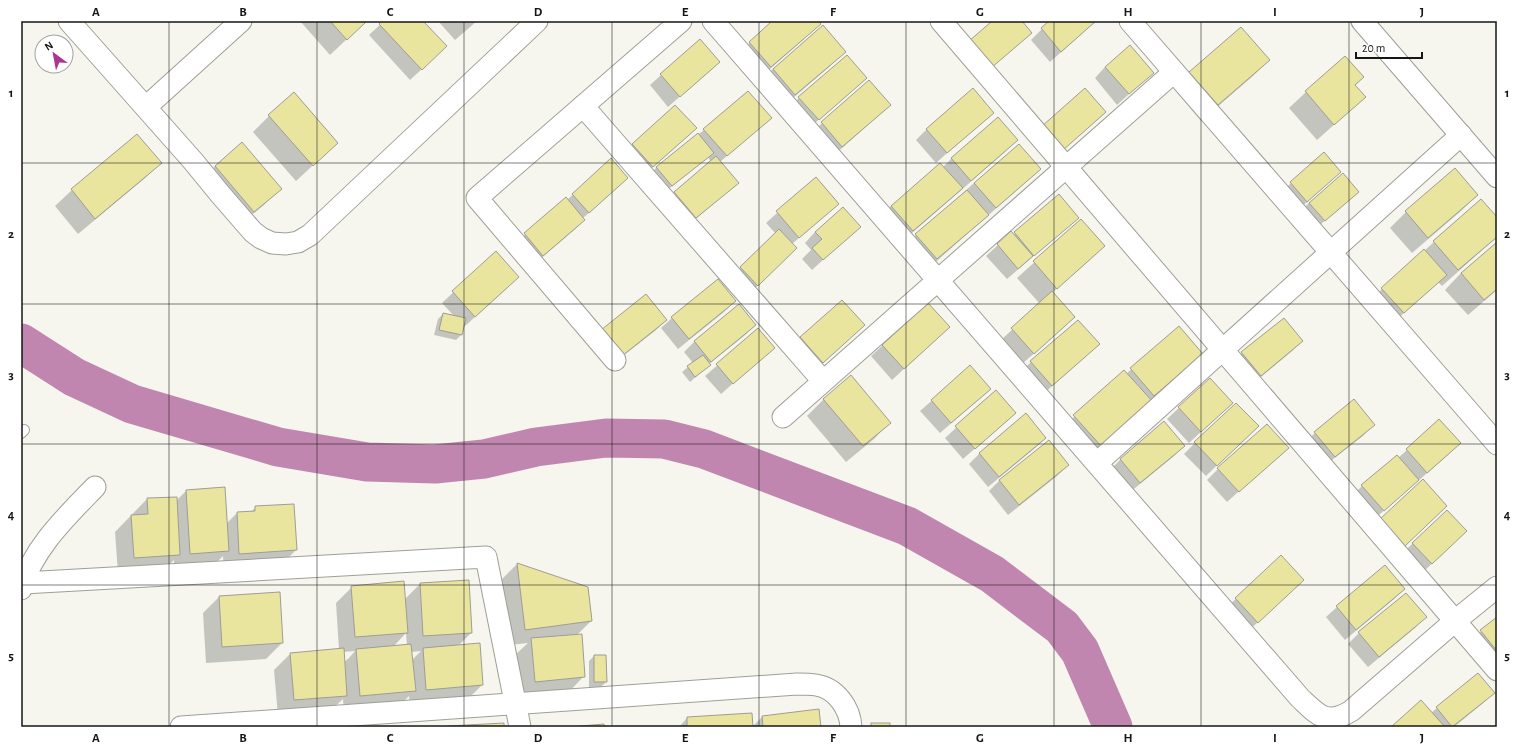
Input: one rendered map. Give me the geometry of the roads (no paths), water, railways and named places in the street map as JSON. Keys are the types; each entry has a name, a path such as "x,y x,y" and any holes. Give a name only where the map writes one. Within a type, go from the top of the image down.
{"street":[{"path":"69,21 146,107 253,232 272,243 286,244 298,242 310,235 537,21"},
{"path":"146,107 241,21"},
{"path":"615,360 477,198 681,21"},
{"path":"713,21 1300,698 1317,715 1334,718 1351,711 1455,621 1497,587"},
{"path":"941,21 1497,670"},
{"path":"1130,21 1497,444"},
{"path":"1362,21 1497,177"},
{"path":"783,417 1174,72"},
{"path":"584,106 823,381"},
{"path":"1096,463 1461,135"},
{"path":"23,577 41,548 95,487"},
{"path":"23,577 486,557 520,727"},
{"path":"181,727 797,684 817,685 830,691 841,699 848,710 851,727"}],"waterway":[{"path":"21,343 74,377 132,404 278,447 367,462 435,464 484,459 536,447 606,438 664,439 704,449 907,526 992,574 1062,627 1080,651 1113,727"}]}
